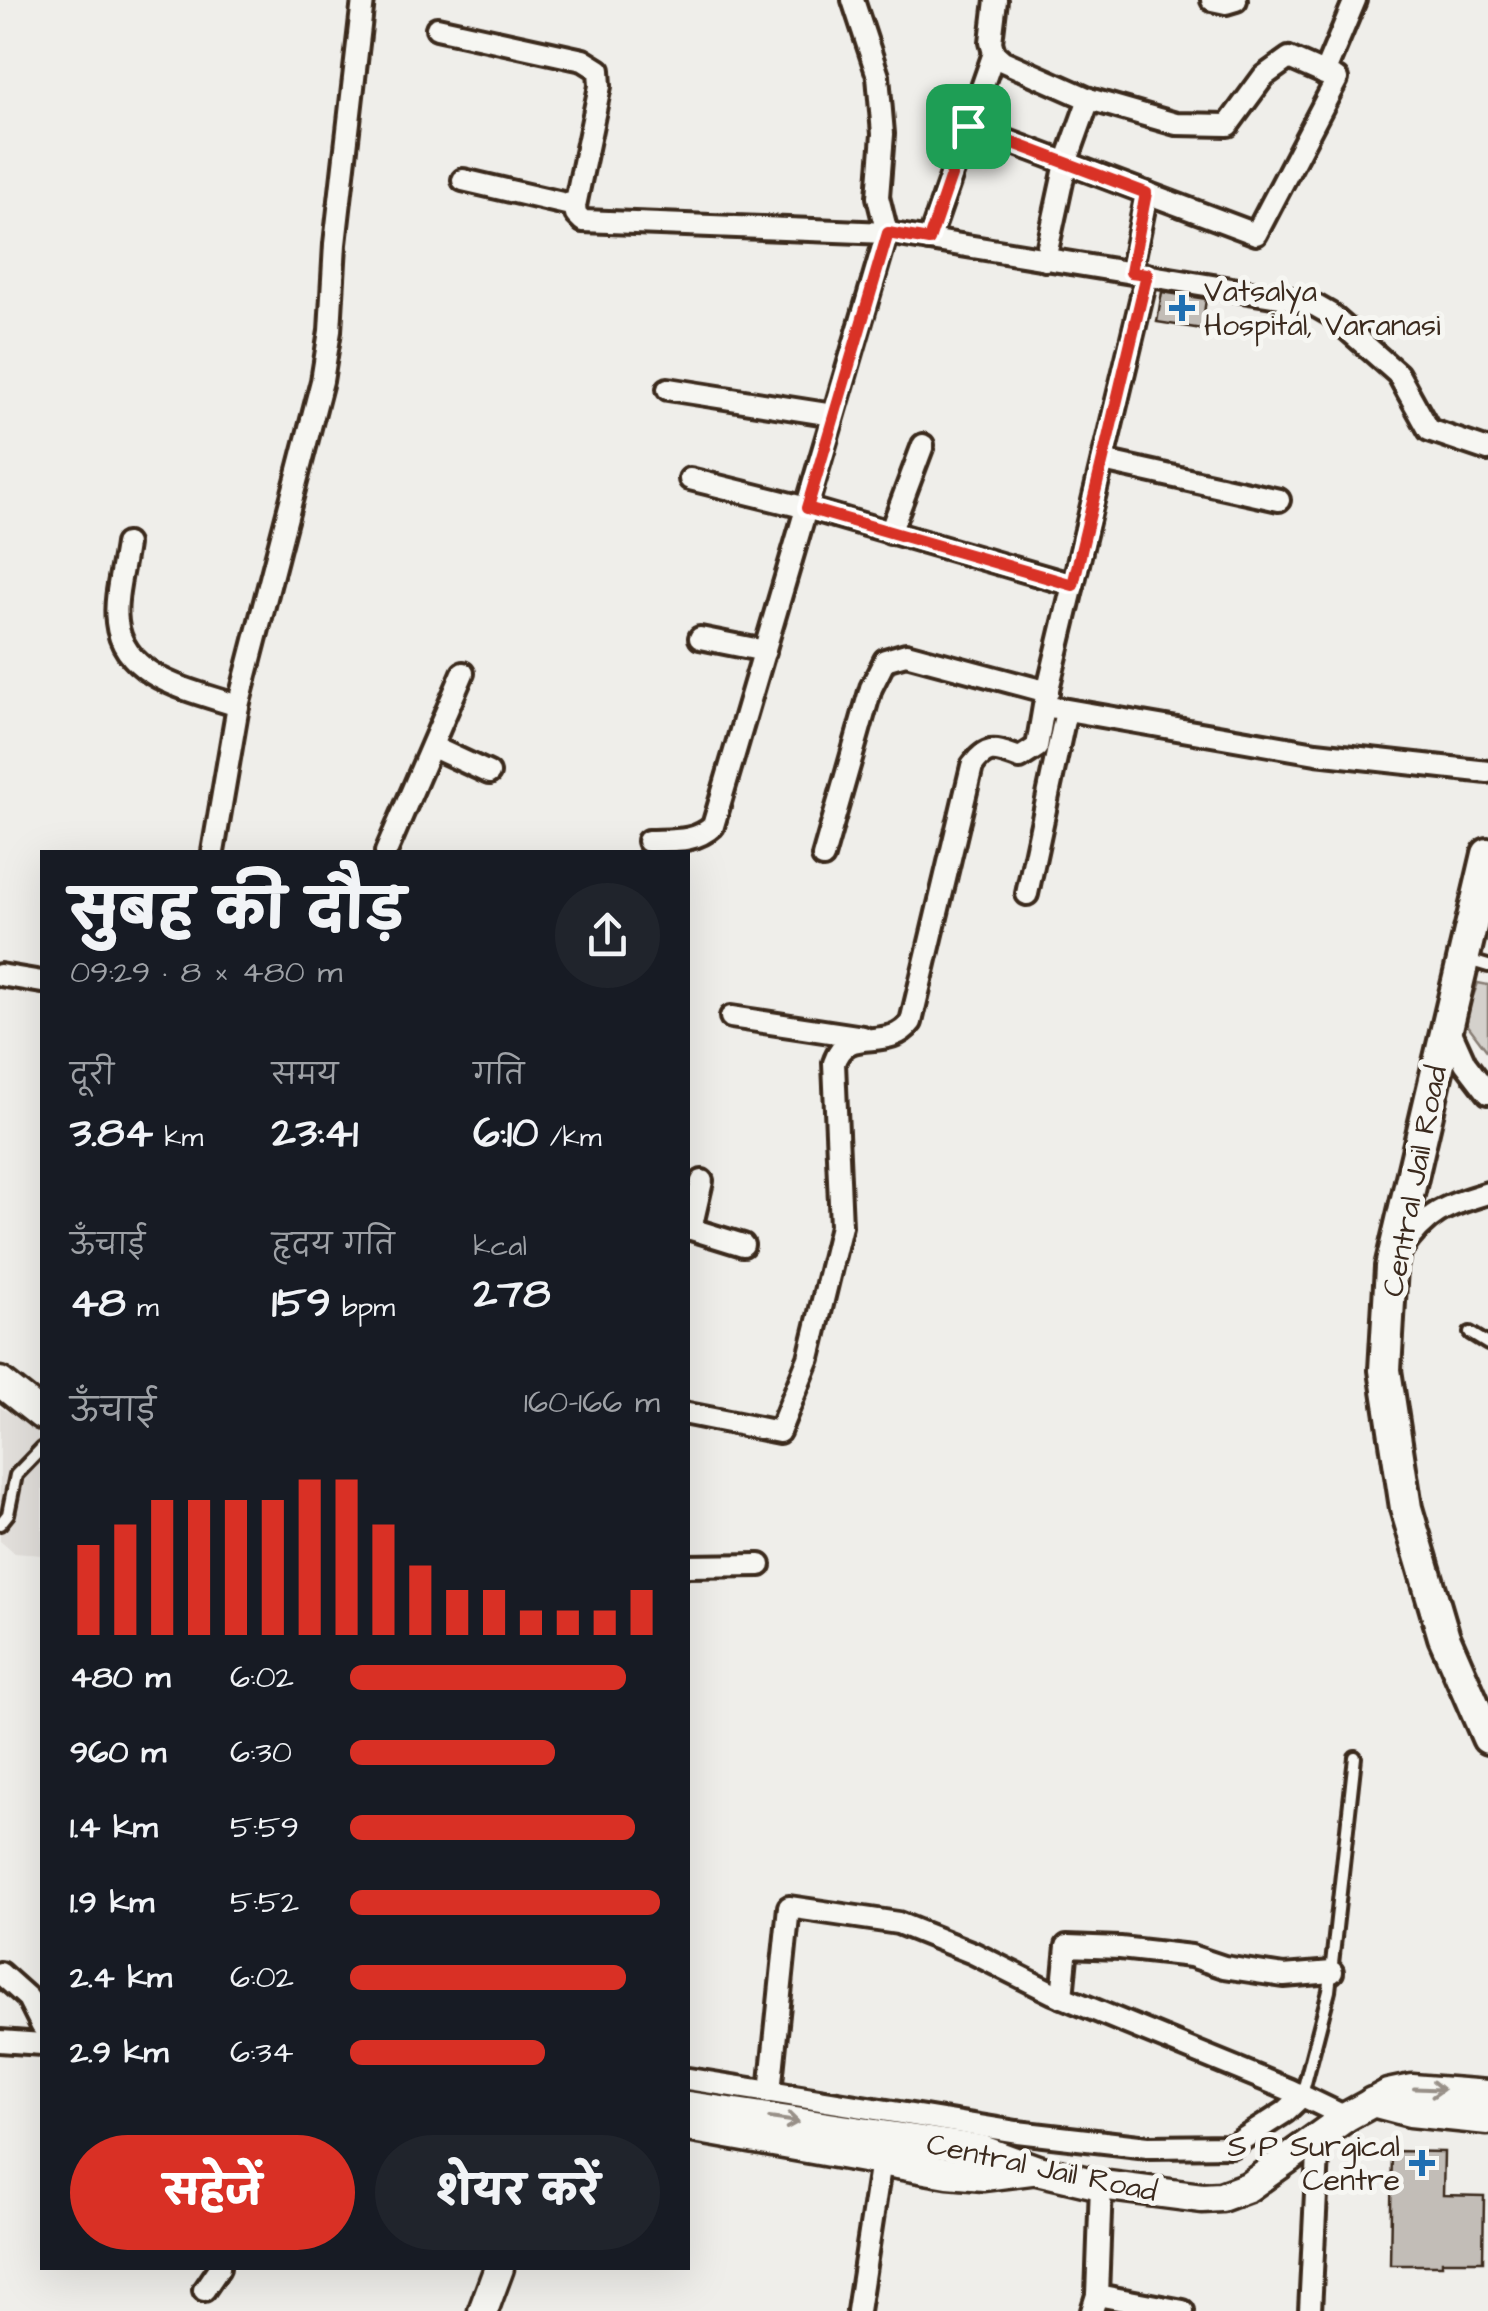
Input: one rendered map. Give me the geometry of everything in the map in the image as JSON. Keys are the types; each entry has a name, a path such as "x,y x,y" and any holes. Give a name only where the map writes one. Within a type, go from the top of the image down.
{"main road":[{"name":"Central Jail Road","path":"1488,854 1475,962 1446,1022 1390,1267 1386,1370 1406,1508 1444,1637 1488,1738"}],"street":[{"path":"213,850 238,706 322,382 363,0"},
{"path":"648,841 691,840 713,826 888,233 878,196 883,134 878,76 853,0"},
{"path":"929,240 994,54 991,42 996,0"},
{"path":"1212,0 1236,0"},
{"path":"1324,74 1355,0"},
{"path":"438,28 583,60 600,70 575,206 582,220 888,233 1292,298 1330,314 1398,374 1429,430 1488,450"},
{"path":"968,126 1256,234 1337,79 1289,58 1264,76 1228,125 1176,124 1089,99 994,54"},
{"path":"1045,260 1066,163 1089,99"},
{"path":"463,180 575,206"},
{"path":"731,1018 887,1039 902,1034 911,1022 972,766 982,753 994,750 1020,758 1037,747 1102,461 1139,274 1146,193"},
{"path":"668,389 833,415"},
{"path":"890,533 923,444"},
{"path":"1102,461 1279,500"},
{"path":"690,479 807,508 1073,585"},
{"path":"126,544 116,620 121,639 135,660 159,679 238,706"},
{"path":"700,638 766,652"},
{"path":"823,857 871,688 885,660 906,654 1046,699 1066,710 1316,754 1488,772"},
{"path":"387,850 462,672"},
{"path":"1028,894 1066,710"},
{"path":"432,748 489,773"},
{"path":"0,975 40,982"},
{"path":"1446,1022 1464,1062 1488,1093"},
{"path":"690,1414 779,1432 809,1358 841,1226 834,1063 844,1047 865,1038"},
{"path":"690,1224 702,1181"},
{"path":"1390,1267 1418,1227 1433,1214 1488,1193"},
{"path":"690,1228 743,1245"},
{"path":"0,1382 40,1414"},
{"path":"690,1566 760,1565"},
{"path":"770,2092 789,1907 898,1922 1062,1997 1346,2117"},
{"path":"1062,1997 1067,1946 1191,1956 1224,1967 1284,1976 1332,1972"},
{"path":"0,1974 28,1998 40,2022"},
{"path":"0,2041 40,2044"},
{"path":"690,2079 1017,2132 1148,2147 1232,2146 1285,2112 1302,2096"},
{"name":"Central Jail Road","path":"690,2106 982,2150 1037,2170 1101,2185 1182,2196 1220,2196 1248,2187 1372,2102 1412,2089 1488,2095"},
{"path":"1372,2102 1410,2112 1488,2120"},
{"path":"690,2127 984,2176 1037,2170"},
{"path":"1310,2311 1319,2136"},
{"path":"858,2311 881,2161"},
{"path":"1101,2185 1095,2303 1183,2311"},
{"path":"204,2290 218,2270"},
{"path":"483,2311 498,2270"}],"lane":[{"path":"1470,1332 1488,1344"},
{"path":"0,1524 8,1514 16,1475 40,1450"},
{"path":"1302,2096 1324,2018 1332,1972 1355,1757"}],"shaded area":[{"path":"1478,983 1488,985 1488,1052 1464,1020"},
{"path":"0,1407 40,1430 40,1555 14,1553 0,1541"}],"building":[{"path":"1162,292 1206,299 1202,329 1157,322"},
{"path":"1392,2151 1444,2152 1443,2195 1484,2196 1483,2261 1390,2265"}],"place":[{"name":"Vatsalya Hospital, Varanasi","path":"1182,308"},
{"name":"S P Surgical Centre","path":"1422,2163"}],"route":[{"path":"968,126 1146,193 1131,272 1147,274 1073,585 807,508 888,233 929,240 968,126"}]}
